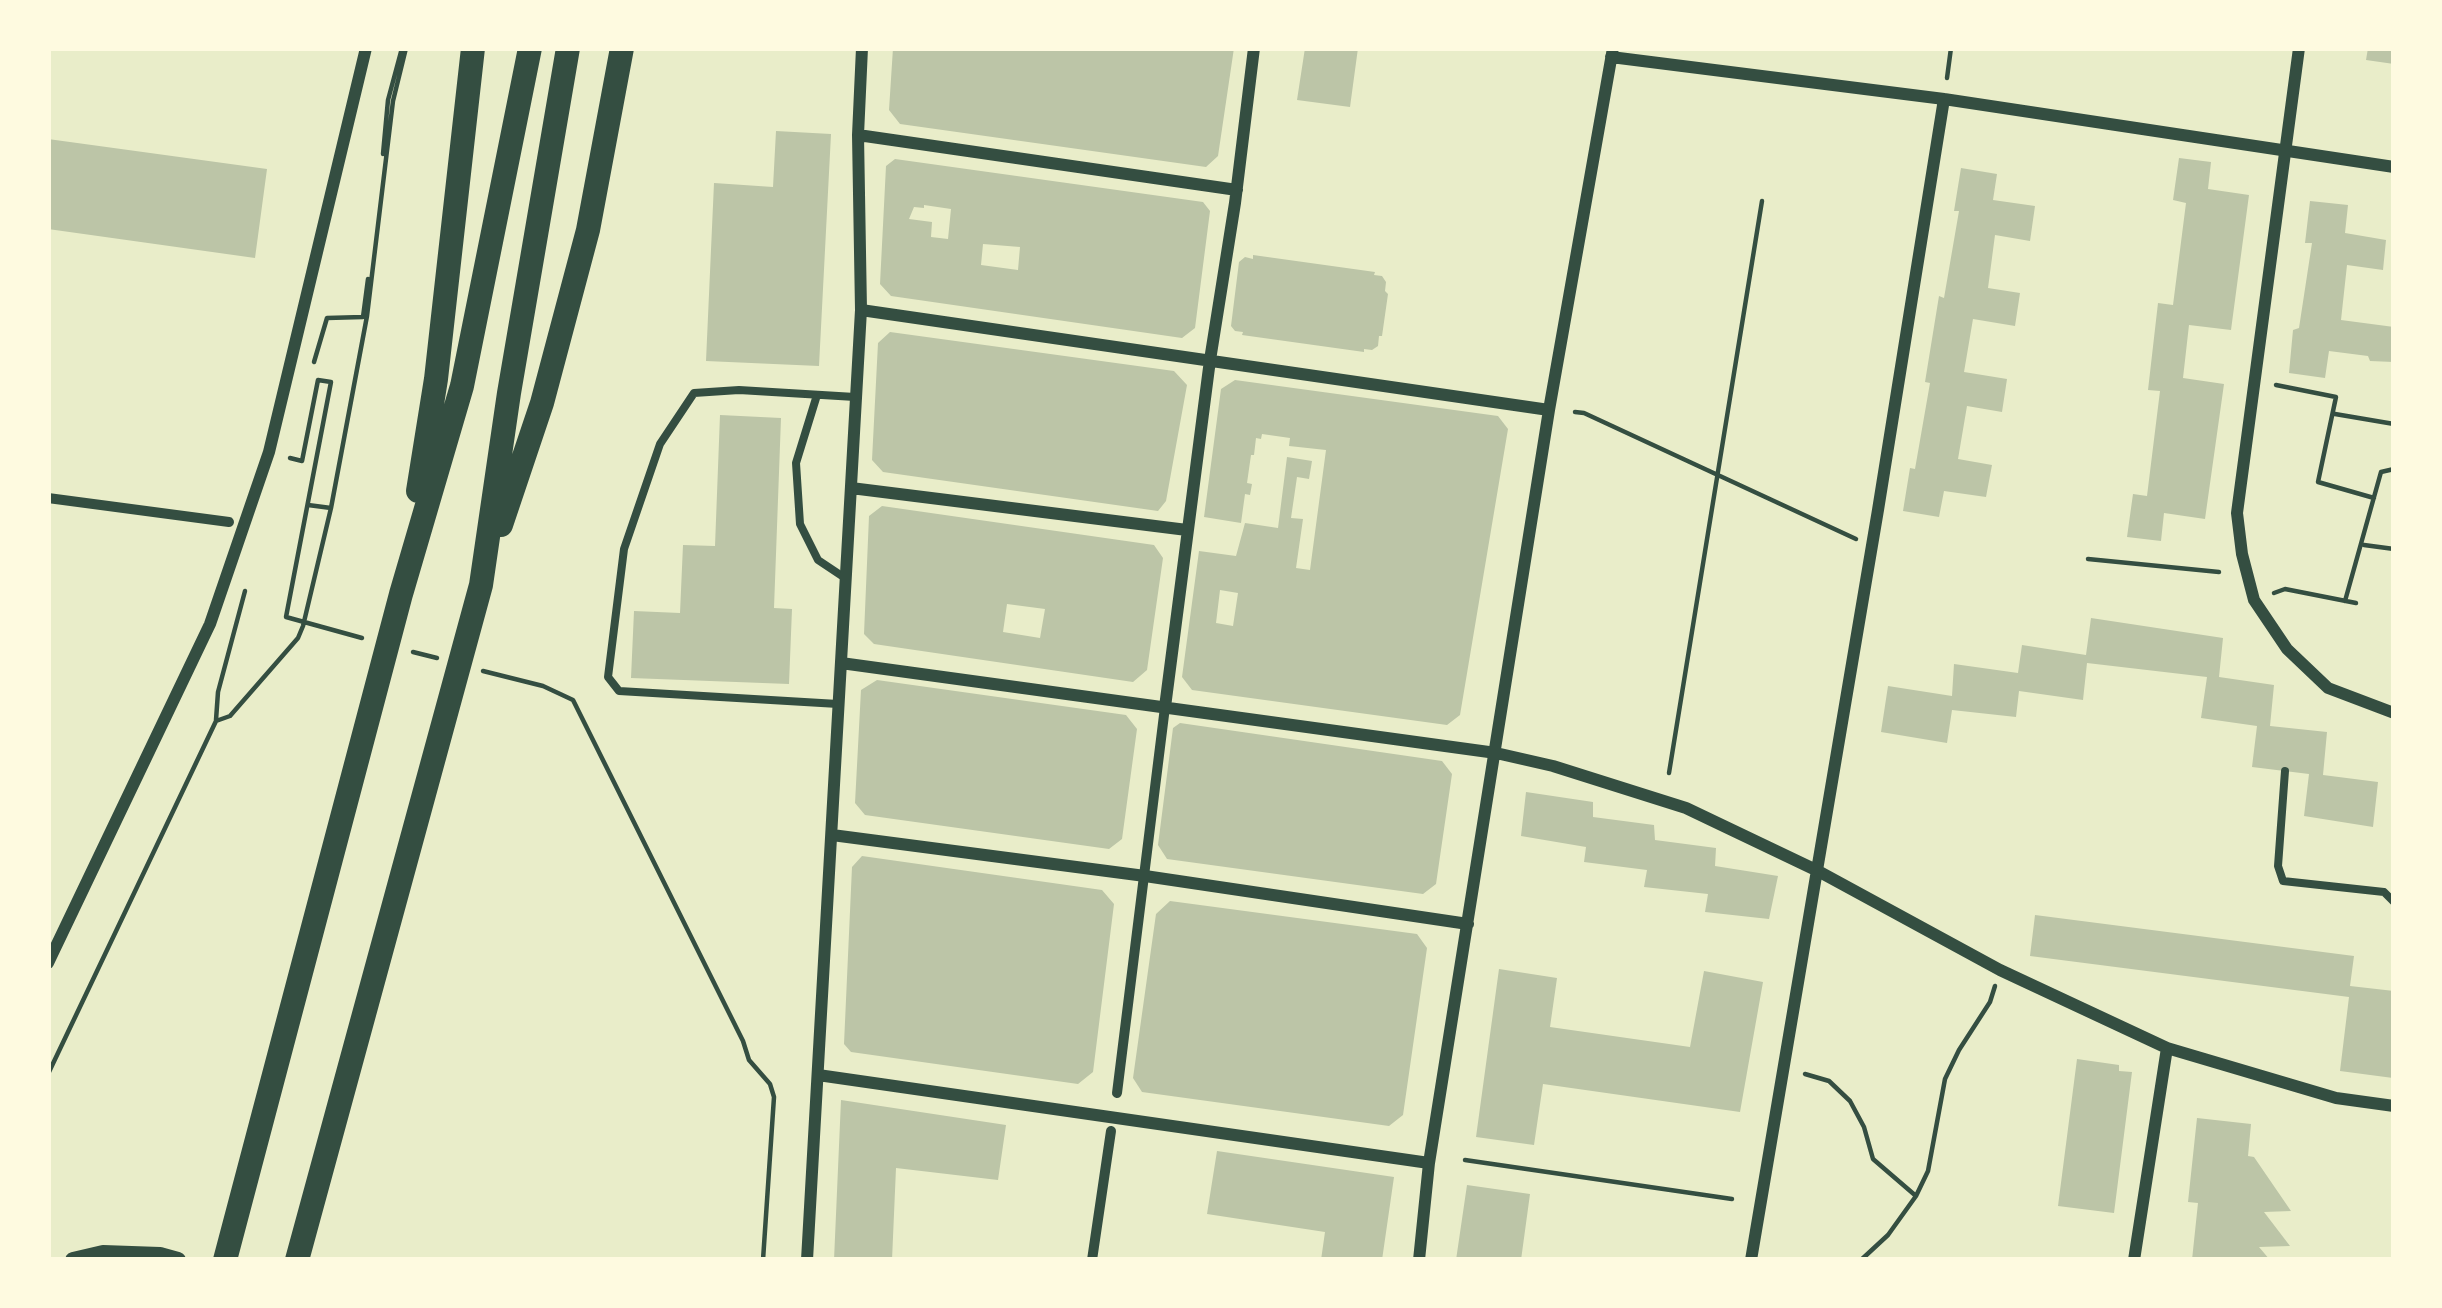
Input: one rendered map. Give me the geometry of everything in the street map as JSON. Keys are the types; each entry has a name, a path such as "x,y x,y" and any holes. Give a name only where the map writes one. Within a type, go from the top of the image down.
{"highway":[{"path":"400,594 436,380 473,48"},
{"path":"225,1260 400,594 462,386 530,48"},
{"path":"481,585 508,393 568,48"},
{"path":"297,1260 481,585 542,403 588,230 622,48"}],"street":[{"path":"48,963 209,624 269,452 367,48"},
{"path":"807,1260 862,310 858,135 862,48"},
{"path":"1117,1093 1187,530 1254,48"},
{"path":"2299,48 2236,513 2254,600 2287,649 2328,688 2394,713"},
{"path":"1419,1260 1429,1163 1549,410 1612,52 2394,167"},
{"path":"1751,1260 1944,99"},
{"path":"858,135 1237,190"},
{"path":"862,310 1549,410"},
{"path":"851,488 1187,530"},
{"path":"48,498 230,522"},
{"path":"842,662 1496,753 1553,766 1686,808 1818,871 2000,970 2167,1048 2336,1098 2394,1106"},
{"path":"832,835 1468,924"},
{"path":"2134,1260 2167,1048"},
{"path":"818,1075 1429,1163"},
{"path":"1091,1260 1111,1131"},
{"path":"73,1260 103,1252 169,1258"}],"lane":[{"path":"839,704 619,691 608,676 624,549 660,443 694,393 739,390 856,398"},
{"path":"817,395 796,463 800,524 818,560 845,578"},
{"path":"2284,771 2278,866 2283,880 2384,892 2394,902"}],"path":[{"path":"310,375 326,318 363,317 388,100 404,48"},
{"path":"216,721 230,716 298,638 303,626 367,316 393,101 404,48"},
{"path":"1944,99 1951,48"},
{"path":"1669,773 1762,201"},
{"path":"286,617 331,382 318,380 302,461 290,458"},
{"path":"2276,385 2336,398 2318,482 2374,498"},
{"path":"1575,412 1872,546"},
{"path":"2332,413 2394,424"},
{"path":"2345,601 2381,472 2394,470"},
{"path":"308,505 331,508"},
{"path":"2361,544 2394,549"},
{"path":"2088,559 2219,572"},
{"path":"48,1074 216,721 218,692 248,579"},
{"path":"2275,592 2284,589 2356,603"},
{"path":"543,686 573,700 749,1060 770,1084 774,1097 763,1260"},
{"path":"1861,1260 1888,1235 1928,1171 1946,1079 1990,1002 2000,970"},
{"path":"1805,1074 1828,1081 1850,1101 1873,1159 1916,1196"},
{"path":"1465,1160 1732,1199"}],"building":[{"path":"893,48 1234,48 1218,156 1206,167 900,124 889,110"},
{"path":"1305,48 1358,48 1350,107 1297,100"},
{"path":"2368,48 2394,48 2394,64 2366,60"},
{"path":"776,131 831,134 819,366 706,361 714,183 773,187"},
{"path":"48,139 267,169 255,258 48,229"},
{"path":"2179,158 2211,162 2208,189 2249,195 2231,330 2189,325 2183,378 2224,384 2205,519 2164,513 2161,541 2127,537 2133,494 2147,496 2160,391 2148,390 2158,303 2173,305 2186,203 2173,200"},
{"path":"895,159 1203,202 1210,211 1195,328 1182,338 891,296 880,284 886,166","holes":["914,207 951,209 948,239 931,237 932,222 909,219","983,244 1020,247 1018,270 981,265"]},
{"path":"1961,168 1997,174 1993,200 2035,206 2030,241 1995,235 1988,288 2020,293 2015,326 1973,319 1964,372 2007,379 2002,412 1967,406 1958,459 1992,465 1986,497 1944,491 1939,517 1903,511 1930,383 1925,382 1959,211 1954,211"},
{"path":"2310,201 2348,205 2345,233 2386,240 2383,270 2347,265 2341,320 2394,327 2394,362 2329,351 2325,378 2289,373 2312,243 2305,243"},
{"path":"1253,255 1382,276 1388,294 1378,346 1364,352 1235,331 1231,326 1239,262"},
{"path":"890,332 1174,371 1187,385 1166,501 1158,511 883,472 872,460 878,343"},
{"path":"1235,380 1498,416 1508,429 1460,715 1447,725 1192,690 1182,677 1199,551 1236,556 1245,523 1278,528 1287,457 1312,461 1309,479 1297,477 1291,518 1303,519 1296,568 1310,570 1326,450 1289,446 1290,438 1262,434 1251,455 1247,483 1252,484 1250,495 1245,494 1241,523 1204,517 1221,389","holes":["1220,590 1238,593 1233,626 1216,623"]},
{"path":"720,415 781,418 774,608 792,609 789,684 631,678 634,611 680,613 683,545 715,546"},
{"path":"882,506 1154,545 1163,558 1147,670 1133,682 874,644 864,634 869,516","holes":["1007,604 1045,609 1040,638 1003,632"]},
{"path":"2091,618 2223,638 2219,677 2274,685 2270,726 2327,732 2323,775 2378,782 2373,827 2304,816 2309,774 2252,767 2257,726 2201,718 2207,677 2087,663 2083,700 2019,691 2016,717 1952,710 1947,743 1881,732 1888,686 1952,696 1954,664 2018,673 2022,645 2086,655"},
{"path":"877,680 1126,715 1137,729 1122,839 1109,849 865,815 855,803 861,690"},
{"path":"1180,723 1442,761 1452,774 1436,884 1423,894 1167,859 1158,845 1173,728"},
{"path":"1526,792 1593,802 1593,817 1654,825 1655,840 1716,848 1715,866 1778,876 1769,919 1705,912 1708,894 1644,887 1647,870 1584,862 1586,847 1521,836"},
{"path":"862,856 1102,890 1114,904 1093,1072 1078,1084 851,1052 844,1044 852,867"},
{"path":"1170,901 1417,934 1427,948 1403,1115 1389,1126 1142,1092 1133,1078 1156,914"},
{"path":"2035,915 2354,956 2350,986 2394,991 2393,1078 2340,1071 2349,997 2030,956"},
{"path":"1499,969 1557,978 1550,1027 1690,1047 1704,971 1763,982 1740,1112 1543,1084 1534,1145 1476,1137"},
{"path":"2077,1059 2119,1065 2119,1071 2132,1072 2114,1213 2058,1206"},
{"path":"841,1100 1006,1125 998,1180 896,1168 892,1260 834,1260"},
{"path":"2197,1118 2251,1124 2248,1156 2254,1157 2291,1211 2264,1212 2290,1246 2259,1247 2270,1260 2192,1260 2198,1203 2188,1202"},
{"path":"1217,1151 1394,1177 1382,1260 1321,1260 1325,1232 1207,1214"},
{"path":"1467,1185 1530,1194 1521,1260 1456,1260"}]}
